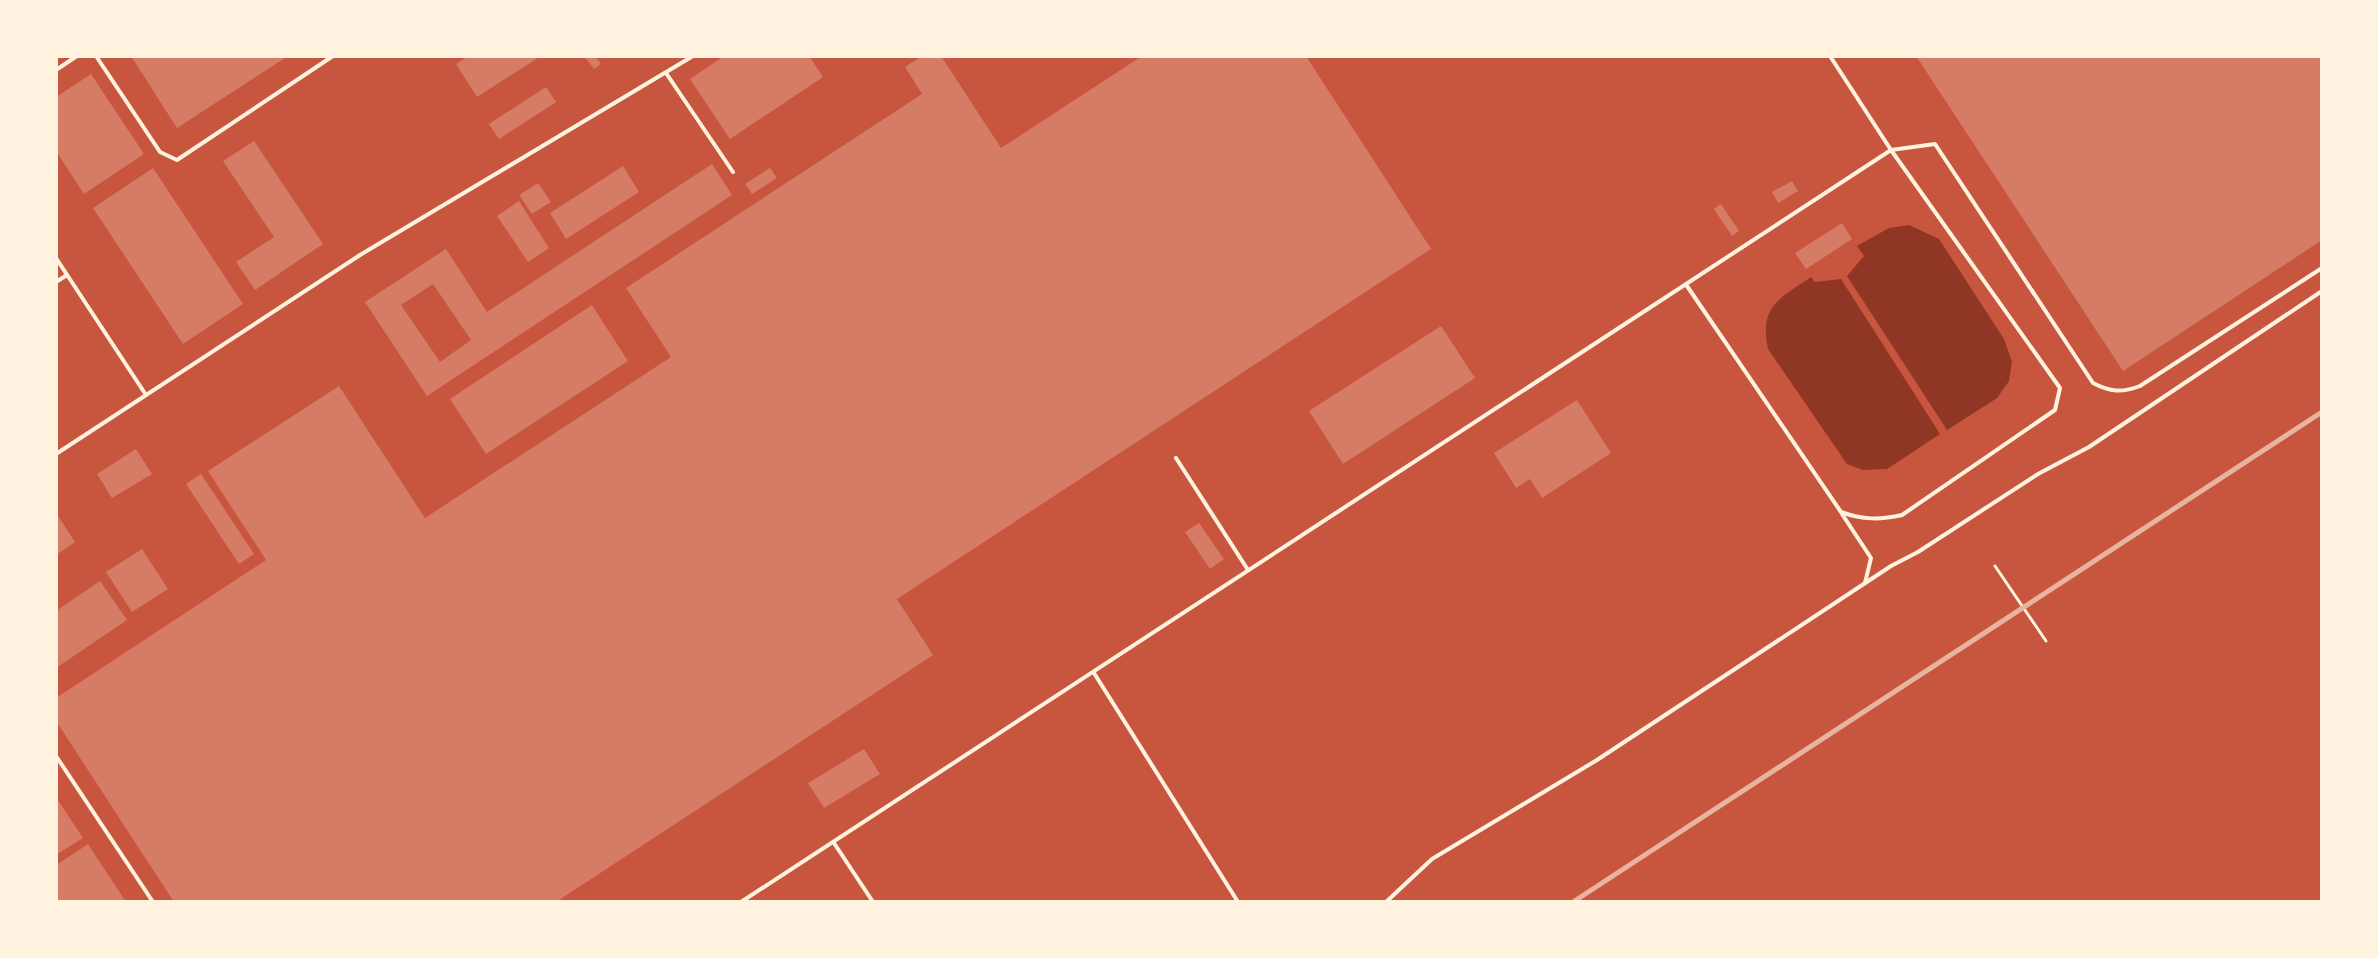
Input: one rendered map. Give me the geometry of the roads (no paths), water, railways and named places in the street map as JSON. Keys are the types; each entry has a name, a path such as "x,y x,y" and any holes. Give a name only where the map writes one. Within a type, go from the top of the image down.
{"lane":[{"path":"56,70 77,56"},
{"path":"96,56 160,152 177,160 333,56"},
{"path":"56,454 360,255 693,56"},
{"path":"1830,56 1891,150 2060,388 2060,401 2055,410 1902,515 1879,520 1841,512"},
{"path":"666,73 733,172"},
{"path":"741,902 1891,150 1935,144 2093,383 2103,388 2127,392 2140,386 2322,268"},
{"path":"56,258 146,395"},
{"path":"56,282 67,275"},
{"path":"1686,285 1865,544 1871,558 1864,584"},
{"path":"1386,902 1432,859 1597,760 2038,474 2089,447 2322,291"},
{"path":"1176,458 1249,571"},
{"path":"1094,673 1238,902"},
{"path":"56,756 153,902"},
{"path":"834,843 873,902"}],"railway":[{"path":"1573,902 2322,412"}]}
